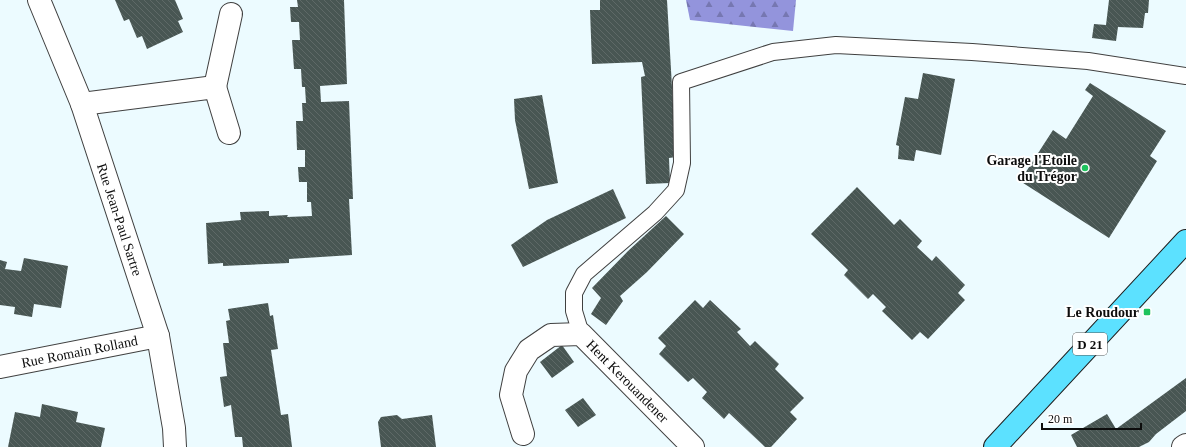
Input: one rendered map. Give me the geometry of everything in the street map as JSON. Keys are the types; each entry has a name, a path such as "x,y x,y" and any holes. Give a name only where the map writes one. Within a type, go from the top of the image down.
{"main road":[{"name":"D 21","path":"995,447 1184,247"}],"street":[{"name":"Rue Jean-Paul Sartre","path":"39,0 82,104 158,336 174,428 175,447"},
{"path":"229,133 215,87 231,14"},
{"path":"82,104 215,87"},
{"name":"Hent Kerouandener","path":"522,434 511,395 516,370 529,350 551,335 581,334 693,447"},
{"name":"Rue Romain Rolland","path":"0,367 158,336"}],"lane":[{"path":"581,334 574,311 574,293 584,274 655,213 676,190 682,162 681,82 773,52 836,45 972,52 1088,61 1186,76"}],"green space":[{"path":"686,0 796,0 793,31 690,20"}],"building":[{"path":"115,0 175,0 183,19 178,21 183,32 147,49 142,36 137,38 129,19 124,21"},
{"path":"297,0 344,0 347,84 320,86 321,102 349,101 353,199 349,199 352,255 289,259 289,263 223,266 223,263 208,264 206,223 241,220 240,212 269,211 269,216 312,216 311,202 307,202 307,182 299,182 298,167 305,167 305,150 297,150 296,121 303,121 302,103 306,103 305,87 302,87 301,69 294,69 292,40 300,40 299,22 291,22 290,7 298,7"},
{"path":"600,0 667,0 676,157 669,158 670,183 646,184 641,77 645,76 642,62 592,64 590,10 600,10"},
{"path":"1109,0 1149,0 1148,13 1145,13 1143,28 1118,27 1116,41 1092,38 1094,24 1106,25"},
{"path":"923,73 955,79 941,155 916,150 914,161 898,159 899,146 896,145 905,97 918,99"},
{"name":"Garage l'Etoile du Trégor","path":"1090,83 1166,131 1150,156 1157,161 1109,238 1020,181 1053,130 1066,139 1093,96 1085,90"},
{"path":"542,95 558,183 529,189 515,120 514,99"},
{"path":"857,187 894,225 900,219 922,241 917,247 932,261 936,256 965,285 958,293 965,300 928,339 920,332 912,340 882,311 886,307 873,294 868,299 844,275 848,270 811,234"},
{"path":"613,189 626,218 523,267 511,245 547,220"},
{"path":"666,216 684,234 647,272 620,296 623,301 606,325 591,314 601,298 592,288 628,251"},
{"path":"24,258 68,266 61,308 34,304 32,317 14,314 15,307 0,305 0,260 7,262 5,269 21,271"},
{"path":"695,300 703,308 710,300 741,329 737,332 750,346 755,341 779,364 775,369 804,398 790,412 797,419 771,447 765,447 729,413 724,419 702,398 707,392 693,378 688,382 659,354 666,346 658,338"},
{"path":"268,303 270,316 273,315 278,349 271,350 281,415 288,414 292,447 243,447 242,437 235,437 231,405 224,407 220,377 227,376 223,343 229,343 226,321 230,320 228,309"},
{"path":"562,345 574,362 552,378 540,362"},
{"path":"1186,378 1186,411 1156,434 1149,442 1139,447 1077,447 1071,435 1107,414 1116,429"},
{"path":"583,398 596,415 578,427 565,410"},
{"path":"42,404 78,412 76,422 105,428 101,447 8,447 15,412 40,417"},
{"path":"397,415 402,419 432,415 436,447 381,447 378,422 381,417"}],"place":[{"name":"Garage l'Etoile du Trégor","path":"1085,168"},
{"name":"Le Roudour","path":"1147,312"}]}
